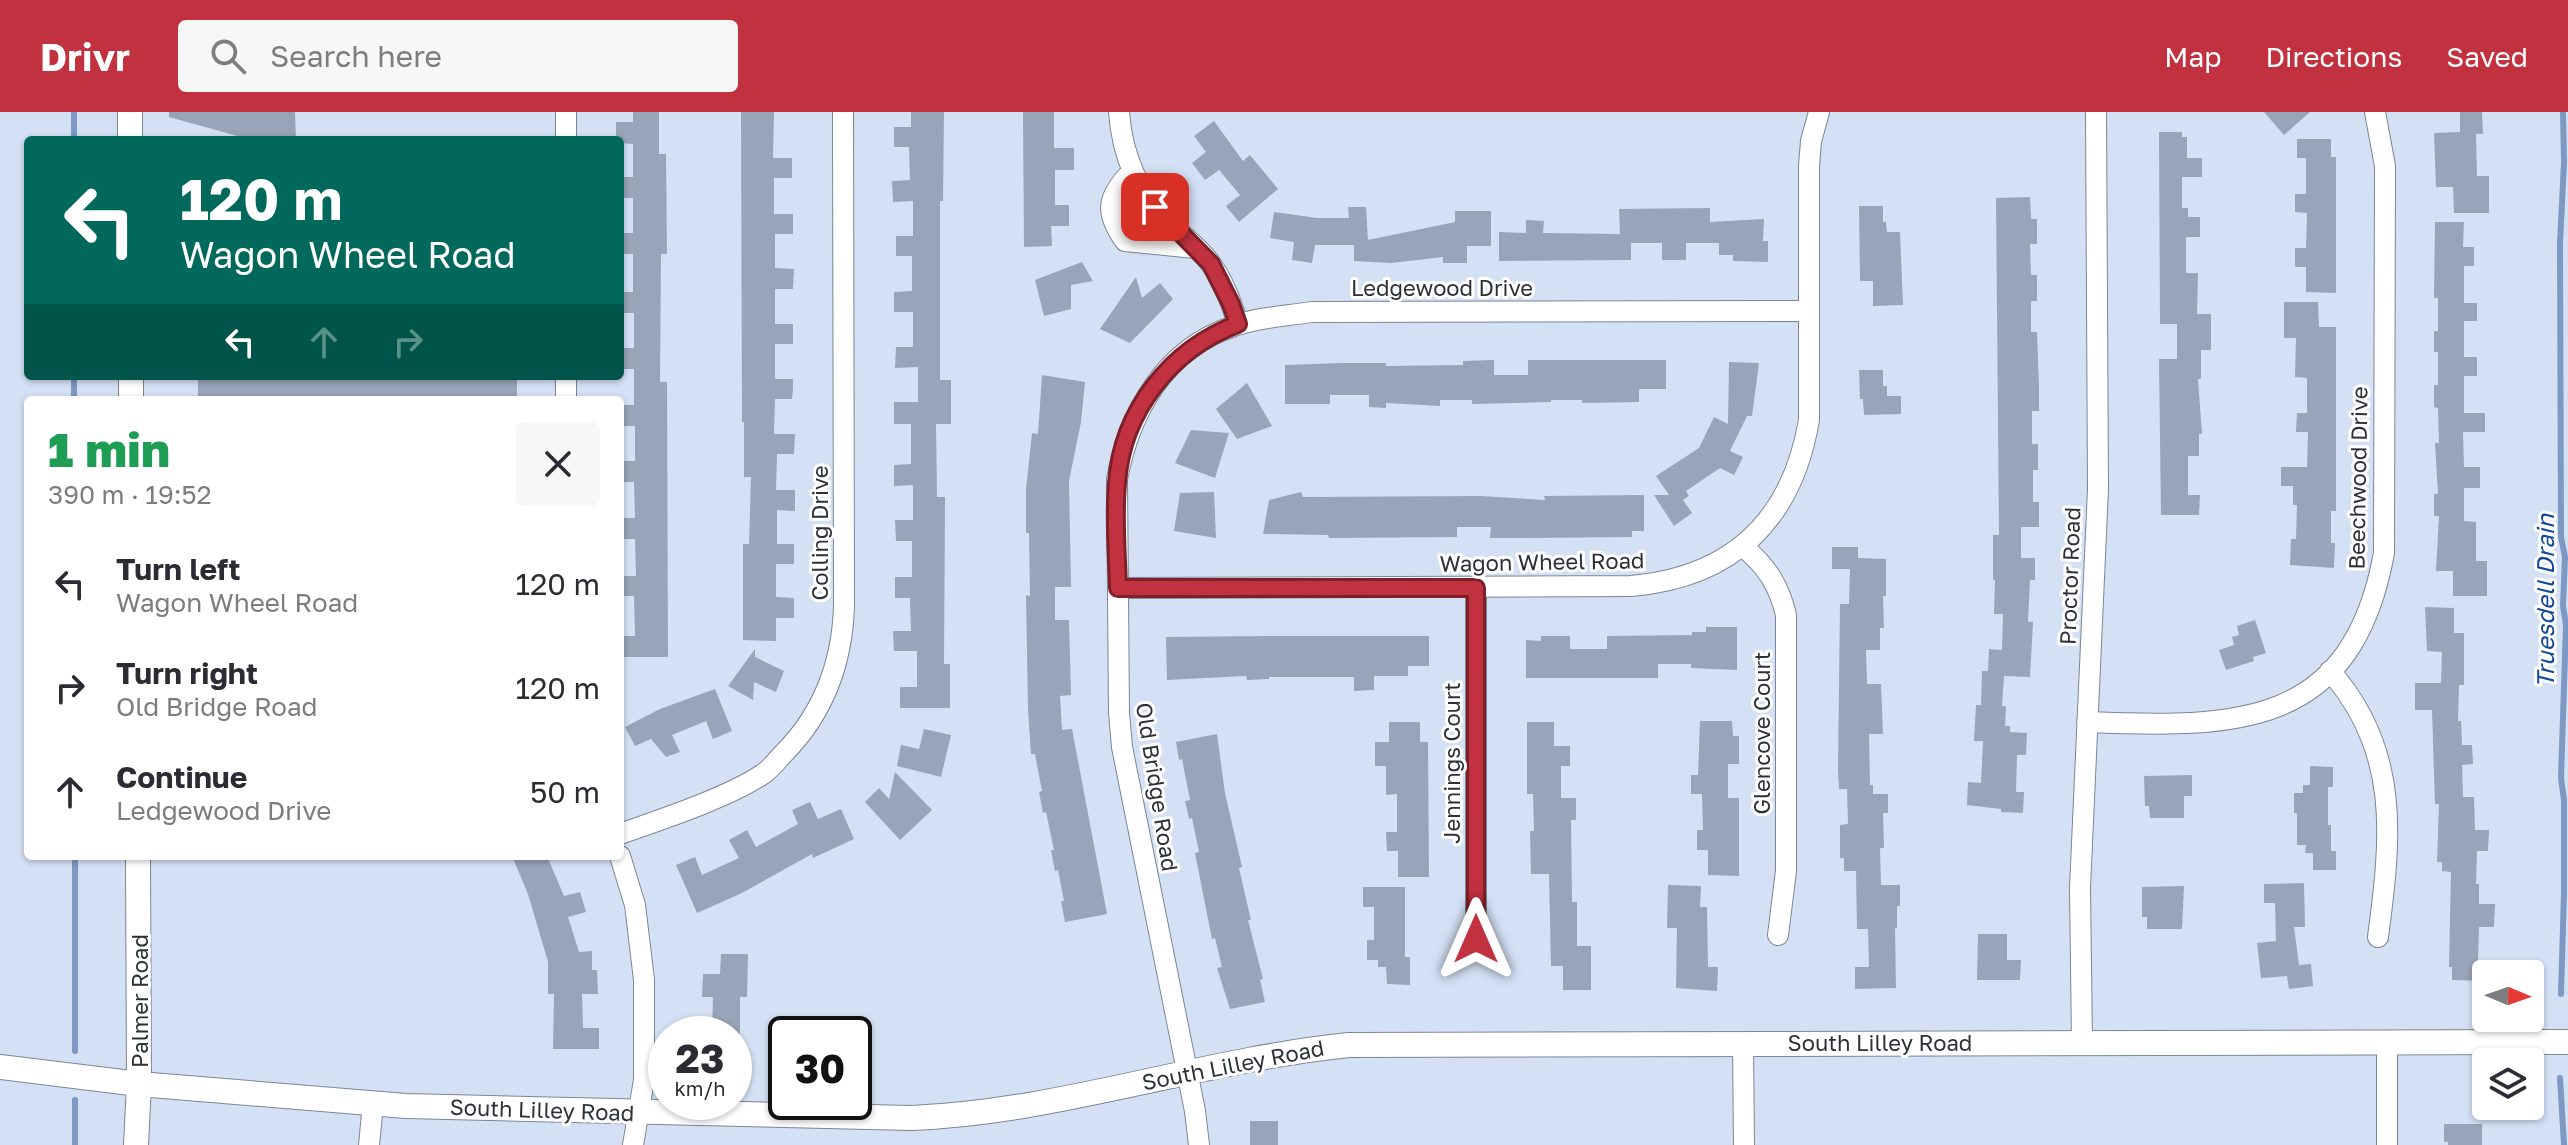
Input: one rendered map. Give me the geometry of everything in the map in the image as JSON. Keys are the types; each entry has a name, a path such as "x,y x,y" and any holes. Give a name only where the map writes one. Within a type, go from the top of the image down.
{"street":[{"path":"130,112 130,136"},
{"path":"566,112 566,136"},
{"name":"Colling Drive","path":"624,832 737,788 765,773 806,727 832,680 840,650 844,607 843,112"},
{"path":"1119,112 1123,145 1145,195 1220,277 1238,324"},
{"name":"Wagon Wheel Road","path":"1118,588 1476,588 1656,584 1704,569 1742,546 1762,527 1792,483 1803,452 1809,420 1809,166 1811,141 1819,112"},
{"name":"Proctor Road","path":"2082,1042 2080,888 2098,489 2096,112"},
{"name":"Beechwood Drive","path":"2087,722 2173,725 2239,719 2289,702 2330,671 2351,646 2366,619 2378,587 2384,553 2385,166 2375,112"},
{"path":"1132,171 1120,183 1110,204 1111,221 1125,241 1196,248"},
{"name":"Ledgewood Drive","path":"1128,434 1142,403 1175,362 1219,331 1238,324 1312,312 1809,311"},
{"name":"Old Bridge Road","path":"1128,434 1117,479 1117,673 1122,747 1199,1145"},
{"name":"Glencove Court","path":"1742,546 1759,559 1771,575 1782,597 1786,615 1786,871 1778,935"},
{"name":"Jennings Court","path":"1476,588 1476,939"},
{"path":"2330,671 2362,713 2373,737 2383,775 2387,820 2378,937"},
{"name":"Palmer Road","path":"136,1145 139,1084 138,860"},
{"path":"621,860 635,905 643,951 644,1080 633,1145"},
{"path":"2387,1042 2387,1145"},
{"name":"South Lilley Road","path":"0,1067 139,1084 406,1106 911,1118 958,1116 1017,1108 1290,1051 1349,1045 2568,1042"},
{"path":"1743,1044 1744,1145"},
{"path":"369,1145 373,1103"}],"building":[{"path":"169,112 295,112 296,136 238,136 169,117"},
{"path":"633,112 659,112 659,154 666,154 667,254 661,254 660,382 667,382 668,657 624,657 624,636 635,636 634,596 624,596 624,576 636,576 635,539 624,539 624,518 635,518 634,482 624,482 624,461 635,461 635,426 624,426 624,405 634,405 634,369 624,369 624,348 634,348 634,313 624,313 624,292 633,292 633,254 624,254 624,233 633,233 633,198 624,198 624,177 633,177 633,144 624,143 624,136 616,136 616,122 633,122"},
{"path":"741,112 774,112 773,158 792,158 792,178 774,178 774,214 793,214 793,234 775,234 775,268 794,269 793,289 775,289 775,324 793,324 793,344 775,344 775,379 793,379 793,389 792,399 775,399 774,434 795,434 794,454 777,454 776,490 795,490 795,511 777,510 777,544 794,544 794,564 776,564 776,597 794,598 794,618 776,618 776,641 743,640 743,544 749,544 751,477 744,477 742,422"},
{"path":"911,112 944,112 943,201 940,201 940,380 951,380 951,424 936,424 937,497 945,497 944,664 950,664 950,708 900,708 900,687 917,687 917,651 894,651 893,631 911,631 910,598 895,598 895,577 912,577 912,541 896,541 895,520 913,520 913,485 894,486 894,465 911,464 911,424 894,424 894,402 918,402 918,367 895,368 896,347 913,347 913,312 894,312 894,292 912,291 912,256 896,256 896,236 913,236 913,201 893,202 892,181 910,180 909,147 894,147 894,127 911,127"},
{"path":"1023,112 1054,112 1054,148 1074,148 1074,170 1055,170 1055,205 1069,205 1069,226 1051,226 1052,246 1024,247"},
{"path":"2264,112 2310,112 2284,135"},
{"path":"2460,112 2482,112 2483,134 2476,134 2477,176 2489,176 2489,213 2454,213 2453,187 2436,187 2434,133 2460,132"},
{"path":"1214,121 1243,161 1250,155 1278,189 1239,222 1226,206 1240,195 1219,170 1205,180 1192,163 1206,152 1194,136"},
{"path":"2159,132 2182,132 2182,137 2187,137 2187,158 2202,158 2202,177 2182,177 2182,208 2188,208 2188,217 2200,217 2200,237 2186,237 2186,273 2198,273 2197,314 2211,314 2211,350 2201,350 2201,379 2198,379 2202,434 2199,434 2199,456 2188,456 2188,495 2200,495 2199,515 2161,515 2159,359 2177,359 2177,324 2160,324"},
{"path":"2297,139 2331,139 2331,157 2336,157 2336,293 2306,292 2306,267 2295,267 2295,248 2306,248 2307,213 2295,212 2295,194 2306,194 2306,158 2297,158"},
{"path":"2030,197 2031,219 2037,219 2037,244 2030,244 2031,275 2037,275 2037,301 2031,301 2031,332 2037,332 2039,411 2032,411 2032,444 2038,444 2038,470 2033,470 2033,502 2039,502 2039,527 2021,527 2021,558 2035,558 2035,580 2030,580 2028,622 2033,622 2030,677 2004,676 2002,706 2006,706 2005,726 2010,726 2010,732 2027,733 2026,755 2017,755 2016,792 2024,792 2023,813 1967,805 1968,782 1981,783 1983,741 1974,741 1976,705 1981,705 1982,671 1988,671 1989,649 2002,650 2003,614 1994,614 1993,580 1993,535 1999,535 1996,198"},
{"path":"1859,206 1883,206 1883,222 1886,222 1887,232 1900,232 1903,305 1873,306 1873,281 1860,281"},
{"path":"1348,207 1366,207 1368,240 1455,222 1455,211 1491,211 1491,246 1467,246 1467,263 1443,263 1443,257 1391,263 1354,261 1354,245 1315,245 1312,263 1292,260 1294,242 1270,238 1274,212 1317,218 1349,218"},
{"path":"1710,208 1710,222 1764,219 1763,241 1768,241 1768,262 1733,261 1733,255 1719,255 1719,243 1686,243 1686,260 1662,260 1662,243 1631,243 1631,260 1499,261 1499,232 1526,233 1526,220 1544,221 1543,233 1620,234 1619,209"},
{"path":"2435,222 2464,222 2463,247 2474,247 2474,266 2464,266 2464,303 2477,303 2477,321 2464,321 2464,357 2477,357 2477,376 2464,376 2464,413 2485,413 2485,432 2463,432 2464,467 2480,467 2480,488 2464,488 2464,521 2476,522 2476,561 2487,561 2487,596 2453,596 2453,571 2436,571 2439,516 2434,516 2434,494 2438,494 2435,443 2439,443 2438,408 2434,407 2434,385 2438,385 2438,352 2434,352 2434,331 2438,331 2438,298 2434,298"},
{"path":"1082,262 1093,281 1071,285 1071,309 1044,316 1035,280"},
{"path":"1136,277 1142,298 1160,283 1173,299 1130,343 1100,329"},
{"path":"2284,302 2318,302 2319,327 2336,327 2336,511 2331,511 2334,568 2290,565 2291,539 2296,539 2297,505 2293,505 2293,486 2281,486 2281,467 2307,467 2308,432 2296,432 2297,413 2307,413 2307,378 2295,377 2296,338 2284,338"},
{"path":"1494,360 1494,375 1528,375 1528,360 1666,360 1666,389 1639,389 1639,402 1551,400 1472,404 1472,400 1440,400 1440,406 1386,403 1386,408 1369,407 1369,395 1330,395 1330,404 1285,404 1285,365 1463,365 1463,361"},
{"path":"1729,362 1759,363 1752,416 1747,416 1730,451 1743,457 1734,475 1720,468 1686,491 1689,496 1683,500 1692,513 1674,526 1654,495 1669,495 1656,476 1699,448 1714,417 1728,424"},
{"path":"1859,370 1883,370 1883,386 1887,386 1887,396 1901,396 1901,414 1864,415"},
{"path":"1042,375 1085,382 1081,422 1069,481 1071,587 1055,587 1055,620 1069,620 1071,695 1060,696 1062,730 1072,729 1107,914 1065,922 1058,870 1055,871 1051,850 1054,850 1039,792 1042,791 1035,754 1031,754 1028,709 1026,595 1030,596 1026,489 1032,433 1038,434"},
{"path":"198,380 517,380 517,396 198,396"},
{"path":"1247,383 1272,426 1237,439 1216,409"},
{"path":"1191,430 1229,433 1215,478 1175,463"},
{"path":"1214,492 1216,538 1174,531 1180,493"},
{"path":"1301,492 1303,497 1480,496 1545,500 1544,496 1644,495 1644,531 1632,531 1632,537 1522,538 1490,538 1491,527 1457,527 1457,537 1329,538 1328,535 1263,534 1269,500"},
{"path":"1832,547 1858,547 1858,558 1886,559 1884,628 1880,628 1880,650 1866,650 1867,684 1881,684 1883,734 1869,734 1870,785 1873,785 1873,794 1888,794 1888,813 1883,813 1884,848 1880,848 1881,885 1900,885 1900,906 1897,906 1895,928 1896,988 1855,989 1855,967 1869,967 1868,929 1857,929 1856,871 1844,871 1844,858 1840,858 1840,825 1848,824 1847,789 1839,789 1838,770 1840,604 1849,604 1850,569 1832,569"},
{"path":"2425,607 2454,608 2454,633 2464,633 2464,685 2459,685 2458,721 2461,721 2462,745 2472,745 2473,764 2462,765 2463,797 2474,797 2475,830 2489,830 2488,851 2477,851 2476,884 2479,884 2479,904 2495,904 2494,927 2479,927 2478,960 2472,960 2472,981 2452,980 2452,967 2449,967 2451,872 2442,871 2442,862 2437,862 2439,804 2435,804 2432,710 2415,710 2415,683 2441,683 2442,652 2427,651"},
{"path":"2255,620 2266,653 2253,657 2254,661 2226,670 2219,650 2234,645 2232,637 2239,635 2237,626"},
{"path":"1706,627 1737,627 1737,670 1691,668 1691,664 1658,664 1658,678 1526,678 1526,640 1541,641 1541,636 1570,636 1570,649 1607,649 1607,636 1692,635 1692,632 1706,632"},
{"path":"1429,636 1429,666 1408,666 1408,676 1374,676 1374,690 1354,691 1354,677 1247,680 1246,676 1167,680 1166,637"},
{"path":"755,649 755,657 784,671 776,692 754,682 753,700 728,686"},
{"path":"715,689 732,731 713,739 706,721 672,735 680,752 666,757 651,739 635,746 625,727 660,709"},
{"path":"1700,721 1732,721 1733,736 1739,736 1739,764 1728,764 1728,798 1739,798 1739,876 1708,875 1708,850 1697,850 1697,830 1703,830 1702,794 1691,794 1691,775 1698,775"},
{"path":"1389,722 1420,722 1420,742 1428,742 1429,877 1398,877 1398,851 1387,851 1386,832 1397,832 1397,794 1386,795 1386,766 1375,766 1375,742 1389,742"},
{"path":"1527,722 1554,722 1554,746 1570,746 1570,766 1561,766 1561,798 1576,798 1576,820 1571,820 1572,902 1577,902 1577,946 1591,946 1591,990 1563,990 1563,966 1551,966 1549,874 1531,874 1530,831 1534,831 1533,794 1527,794"},
{"path":"924,729 951,735 941,777 897,766 901,745 919,749"},
{"path":"1217,734 1225,793 1242,867 1239,868 1263,979 1260,980 1265,1002 1230,1009 1217,968 1222,967 1215,938 1212,939 1195,853 1199,852 1185,801 1190,800 1176,742"},
{"path":"2310,766 2333,767 2333,787 2328,787 2328,825 2331,825 2331,851 2336,851 2336,870 2313,870 2313,853 2305,853 2306,845 2297,845 2294,793 2303,793 2303,785 2310,785"},
{"path":"895,772 932,810 900,840 865,802 879,788 889,799"},
{"path":"2192,775 2192,796 2184,796 2184,818 2150,818 2149,806 2145,806 2144,776"},
{"path":"810,802 818,819 841,809 854,839 813,858 812,854 740,894 697,913 676,865 695,857 702,875 739,858 729,840 747,830 756,847 798,824 792,810"},
{"path":"514,860 549,860 564,896 580,892 586,912 568,917 579,952 592,951 592,970 597,970 598,994 582,994 583,1028 599,1028 599,1049 553,1049 554,994 548,994 548,962 528,894"},
{"path":"2304,883 2305,927 2294,927 2299,965 2311,964 2313,986 2289,989 2287,976 2261,978 2257,943 2276,941 2275,903 2264,903 2264,884"},
{"path":"1668,885 1701,886 1700,907 1707,907 1708,967 1718,967 1717,991 1676,988 1677,928 1667,928"},
{"path":"2184,886 2182,929 2147,929 2147,917 2142,917 2142,887"},
{"path":"1363,887 1405,887 1405,957 1410,957 1410,985 1387,984 1386,967 1378,967 1378,960 1367,960 1367,940 1374,940 1374,907 1363,907"},
{"path":"1978,934 2007,934 2007,960 2021,960 2020,980 1977,980"},
{"path":"721,954 748,954 747,997 740,997 740,1016 712,1016 713,997 702,997 703,974 720,974"},
{"path":"1250,1121 1278,1121 1278,1145 1250,1145"},
{"path":"2444,1124 2482,1124 2482,1145 2448,1145 2444,1142"}],"waterway":[{"path":"74,112 74,136"},
{"name":"Truesdell Drain","path":"2561,994 2564,892 2564,800 2561,778 2566,625 2563,606 2565,557 2561,537 2563,112"},
{"path":"74,380 74,396"},
{"path":"75,860 75,1051"},
{"name":"Truesdell Drain","path":"2560,1078 2564,1145"},
{"path":"75,1100 75,1145"}],"route":[{"path":"1155,207 1211,264 1220,277 1238,324 1219,331 1175,362 1153,387 1132,421 1117,479 1118,588 1476,588 1476,939"}]}
